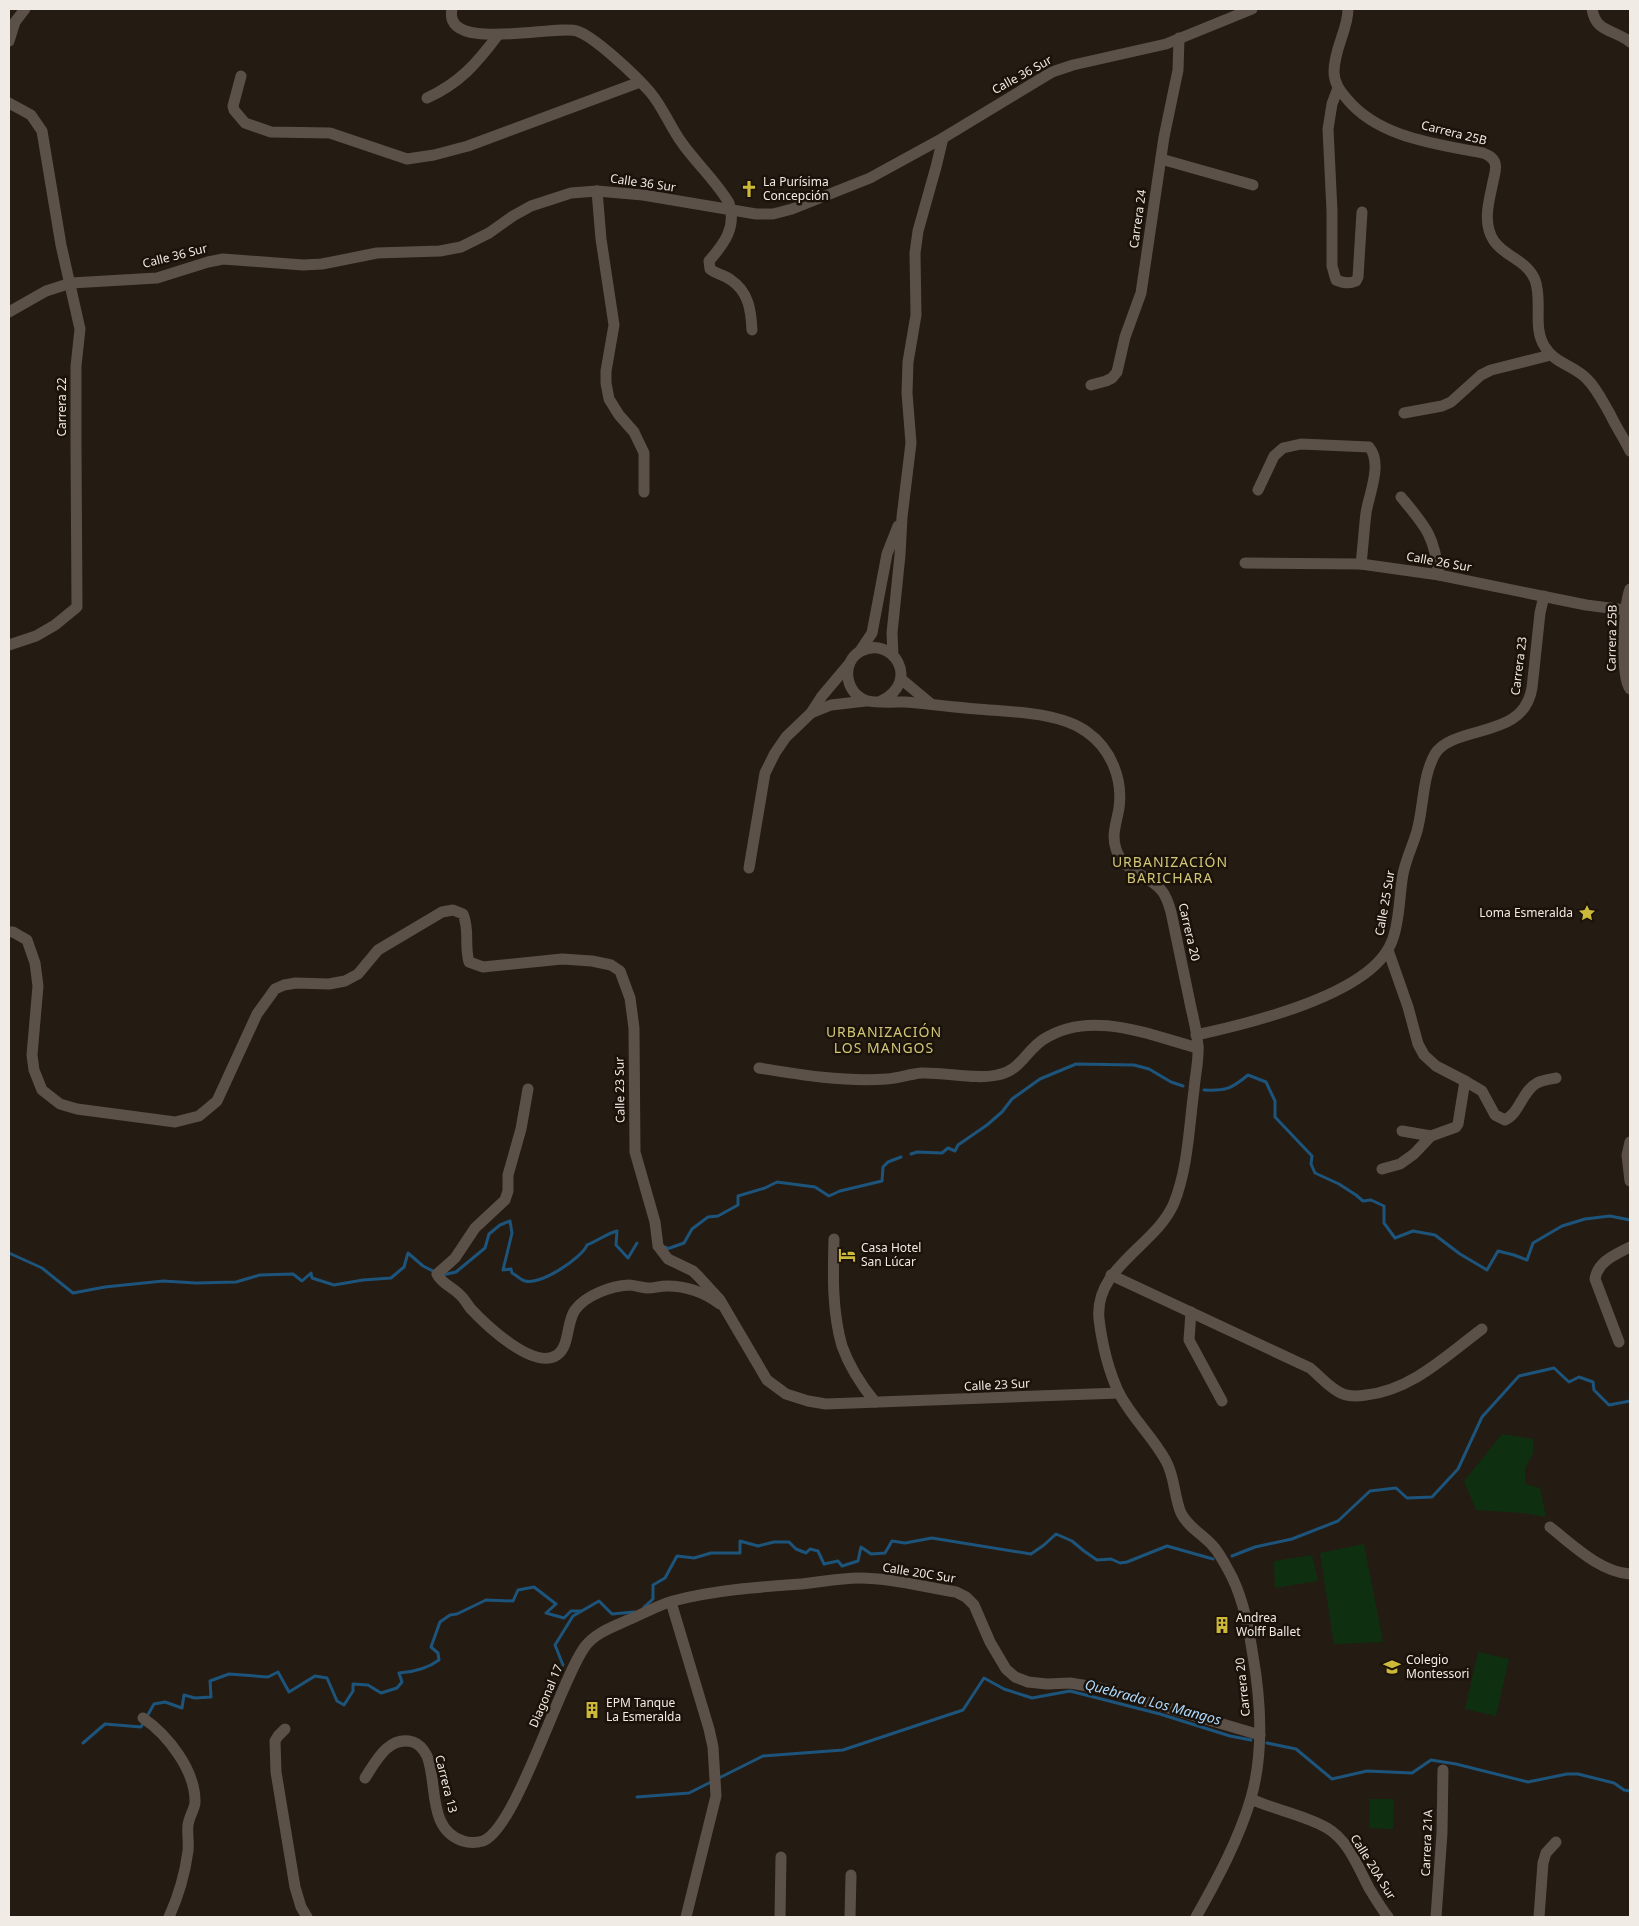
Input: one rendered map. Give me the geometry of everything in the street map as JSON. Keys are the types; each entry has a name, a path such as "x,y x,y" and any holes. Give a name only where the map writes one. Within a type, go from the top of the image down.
{"street":[{"path":"9,40 15,22 25,9"},
{"path":"452,9 452,19 455,25 462,30 498,35 552,30 576,30 589,37 607,52 650,92 683,145 724,194 732,211 729,234 724,244 708,261 710,269 717,274 729,278 742,288 751,313 752,330"},
{"name":"Calle 36 Sur","path":"9,312 46,291 71,283 157,278 223,259 303,265 322,264 377,253 440,251 460,247 476,240 531,206 571,193 597,191 643,195 732,211 773,214 800,207 870,178 942,138 1052,72 1073,65 1145,50 1252,9"},
{"path":"1348,9 1346,24 1335,56 1334,74 1338,88 1332,104 1328,129 1332,211 1332,266 1336,280 1343,283 1356,282 1358,278 1362,212"},
{"path":"1592,9 1594,19 1601,27 1630,42"},
{"path":"427,98 445,90 465,74 479,60 498,35"},
{"name":"Carrera 24","path":"1091,385 1112,378 1117,372 1126,337 1141,293 1161,159 1178,70 1179,38"},
{"path":"241,76 233,106 245,123 271,132 330,133 407,159 434,155 468,146 640,82"},
{"name":"Carrera 25B","path":"1338,88 1365,117 1384,127 1401,134 1490,156 1495,163 1495,171 1487,218 1489,231 1494,242 1528,268 1534,279 1537,291 1541,339 1544,347 1551,355"},
{"name":"Carrera 22","path":"9,103 31,115 42,131 61,245 80,329 76,366 78,607 55,625 36,636 9,645"},
{"path":"893,656 892,633 902,517 911,443 907,393 908,362 916,315 915,253 918,231 942,138"},
{"path":"1161,159 1253,185"},
{"path":"597,191 601,240 614,325 606,371 606,383 610,399 619,415 634,432 644,452 644,492"},
{"path":"1404,413 1431,410 1451,402 1481,375 1491,370 1551,355 1588,379 1597,391 1630,451"},
{"path":"1258,490 1274,456 1283,448 1301,444 1369,447 1373,452 1374,467 1361,564"},
{"path":"1401,497 1429,534 1436,553 1439,575"},
{"path":"750,868 765,773 786,737 811,713 822,696 860,652 872,633 887,554 902,517"},
{"name":"Calle 26 Sur","path":"1245,562 1361,564 1439,575 1586,605 1625,610"},
{"name":"Carrera 25B","path":"1629,688 1625,678 1625,610 1630,589"},
{"name":"Carrera 23","path":"1444,744 1501,725 1513,719 1526,707 1530,700 1532,688 1540,613 1544,596"},
{"path":"811,713 831,705 881,701 894,692 901,679 901,670 893,656 886,650 878,648 869,648 860,652"},
{"path":"850,663 847,674 849,685 856,695 866,701"},
{"path":"901,679 931,704"},
{"name":"Carrera 20","path":"881,701 1027,714 1068,722 1087,732 1104,748 1114,764 1120,783 1120,806 1114,834 1119,858 1125,865 1156,885 1168,901 1198,1048 1183,1174 1177,1194 1164,1221 1111,1275 1102,1290 1099,1318 1108,1360 1119,1393 1156,1444 1167,1464 1181,1512 1187,1523 1214,1546 1233,1580 1240,1597 1256,1670 1260,1735 1256,1776 1251,1799 1211,1890 1196,1917"},
{"name":"Calle 25 Sur","path":"1196,1035 1260,1020 1321,998 1356,979 1375,964 1388,950 1396,930 1404,871 1417,830 1428,770 1436,753 1444,744"},
{"name":"Calle 23 Sur","path":"9,932 13,932 27,940 36,963 38,986 32,1055 34,1070 42,1090 60,1104 77,1109 175,1122 199,1116 218,1101 253,1021 275,988 284,984 329,984 345,981 358,974 378,950 442,912 453,910 463,914 467,923 465,949 469,962 484,967 562,959 592,961 611,965 620,971 630,998 634,1028 635,1152 655,1222 658,1246 668,1259 693,1272 710,1287 727,1310 767,1380 786,1394 808,1402 826,1404 1119,1393"},
{"path":"1388,950 1408,1007 1418,1044 1424,1055 1436,1066 1482,1091 1495,1115 1505,1120 1512,1117 1526,1093 1536,1084 1556,1078"},
{"path":"759,1068 823,1078 888,1079 922,1073 997,1076 1013,1070 1044,1038 1068,1028 1085,1024 1114,1026 1198,1048"},
{"path":"1402,1131 1431,1136 1453,1129 1458,1124 1465,1081"},
{"path":"528,1089 521,1130 508,1175 508,1191 505,1200 475,1228 455,1258 437,1274 440,1279 460,1294 472,1310 516,1349 539,1358 550,1359 558,1355 563,1347 574,1311 598,1293 616,1286 631,1285 647,1288 682,1286 696,1290 727,1310"},
{"path":"1382,1169 1400,1164 1414,1154 1431,1136"},
{"path":"1630,1142 1627,1155 1630,1181"},
{"path":"834,1239 835,1302 842,1346 856,1375 875,1402"},
{"path":"1619,1342 1595,1279 1596,1272 1601,1265 1630,1247"},
{"path":"1111,1275 1310,1368 1334,1390 1352,1396 1377,1394 1398,1388 1414,1380 1482,1329"},
{"path":"1191,1312 1189,1340 1222,1401"},
{"path":"1550,1527 1596,1561 1610,1569 1630,1574"},
{"name":"Calle 20C Sur","path":"671,1602 740,1589 859,1578 956,1592 966,1597 974,1605 990,1642 1006,1669 1015,1677 1028,1682 1047,1684 1070,1683 1100,1688 1260,1735"},
{"path":"671,1602 709,1729 716,1776 716,1796 710,1826 686,1917"},
{"name":"Diagonal 17","path":"484,1840 497,1830 509,1811 552,1720 571,1670 586,1646 605,1630 671,1602"},
{"path":"144,1718 150,1722 182,1757 195,1795 195,1806 188,1823 188,1853 176,1901 169,1917"},
{"path":"286,1729 275,1741 276,1772 295,1887 301,1908 307,1917"},
{"name":"Carrera 13","path":"365,1778 387,1748 397,1741 407,1740 418,1744 426,1755 437,1811 444,1828 455,1838 470,1843 484,1840"},
{"name":"Carrera 21A","path":"1436,1917 1442,1834 1442,1770"},
{"name":"Calle 20A Sur","path":"1251,1799 1328,1828 1350,1852 1375,1898 1388,1917"},
{"path":"1539,1917 1543,1863 1546,1852 1556,1842"},
{"path":"780,1917 781,1857"},
{"path":"850,1917 851,1875"}],"green space":[{"path":"1502,1434 1533,1439 1533,1454 1525,1468 1525,1484 1540,1488 1546,1517 1522,1513 1476,1510 1464,1481"},
{"path":"1364,1544 1383,1642 1334,1644 1320,1553"},
{"path":"1312,1555 1318,1581 1275,1588 1274,1561"},
{"path":"1478,1652 1509,1659 1496,1716 1465,1709"},
{"path":"1370,1799 1394,1799 1393,1829 1369,1828"}],"waterway":[{"path":"911,1154 917,1152 942,1153 948,1148 955,1151 958,1145 1002,1112 1012,1099 1040,1079 1076,1064 1134,1065 1149,1069 1171,1082 1183,1086"},
{"path":"1204,1090 1228,1088 1248,1075 1266,1082 1275,1101 1275,1117 1312,1156 1311,1164 1315,1173 1339,1184 1363,1201 1371,1200 1384,1206 1384,1223 1395,1238 1413,1231 1435,1235 1460,1254 1487,1270 1498,1251 1527,1260 1533,1243 1562,1226 1585,1219 1610,1216 1630,1220"},
{"path":"666,1247 667,1249 684,1243 692,1229 708,1217 718,1216 738,1205 738,1196 765,1188 777,1182 815,1187 829,1196 840,1191 882,1181 883,1167 888,1162 901,1157"},
{"path":"442,1275 456,1272 485,1248 489,1234 500,1225 510,1221 512,1233 503,1270 511,1269 512,1273 525,1281 541,1279 550,1275 577,1257 587,1245 614,1232 617,1231 616,1245 628,1258 637,1243"},
{"path":"9,1253 42,1268 73,1293 105,1287 163,1281 196,1283 236,1282 260,1275 293,1274 302,1281 311,1273 312,1278 334,1285 391,1278 404,1267 408,1253 423,1266 435,1272"},
{"path":"1232,1556 1255,1547 1292,1539 1338,1521 1370,1491 1396,1488 1407,1498 1432,1497 1458,1469 1482,1417 1519,1376 1554,1368 1569,1382 1579,1377 1593,1382 1594,1390 1609,1405 1630,1401"},
{"path":"644,1607 653,1599 653,1585 665,1578 677,1556 694,1558 711,1553 740,1553 740,1541 758,1546 774,1542 789,1542 796,1549 806,1553 810,1549 818,1551 824,1564 838,1561 842,1566 858,1561 861,1547 871,1554 885,1553 892,1541 905,1543 932,1538 1031,1554 1056,1534 1072,1541 1097,1560 1111,1559 1120,1563 1127,1562 1167,1546 1213,1559"},
{"path":"83,1743 105,1724 141,1727 154,1704 165,1702 182,1708 184,1695 195,1698 211,1697 210,1681 229,1674 268,1677 278,1672 289,1692 315,1676 327,1678 337,1701 344,1705 353,1691 353,1684 368,1685 381,1693 397,1688 402,1682 399,1673 420,1670 439,1660 438,1653 431,1647 440,1622 450,1615 457,1614 486,1600 513,1601 518,1590 534,1587 556,1604 546,1613 564,1618 571,1611 581,1611"},
{"path":"563,1665 555,1645 573,1616 599,1601 612,1614 634,1612"},
{"name":"Quebrada Los Mangos","path":"719,1778 763,1756 843,1750 963,1710 984,1678 1004,1689 1032,1698 1070,1691 1160,1714 1230,1736 1251,1740"},
{"name":"Quebrada Los Mangos","path":"1267,1743 1296,1749 1332,1779 1367,1771 1412,1773 1431,1760 1456,1764 1528,1782 1567,1774 1578,1774 1614,1783 1624,1790 1630,1791"},
{"name":"Quebrada Los Mangos","path":"637,1797 689,1793 713,1781"}],"place":[{"name":"La Purísima Concepción","path":"749,189"},
{"name":"Loma Esmeralda","path":"1587,913"},
{"name":"Casa Hotel San Lúcar","path":"847,1255"},
{"name":"Andrea Wolff Ballet","path":"1222,1625"},
{"name":"Colegio Montessori","path":"1392,1667"},
{"name":"EPM Tanque La Esmeralda","path":"592,1710"}],"district":[{"name":"URBANIZACIÓN BARICHARA","path":"1170,870"},
{"name":"URBANIZACIÓN LOS MANGOS","path":"884,1040"}]}
